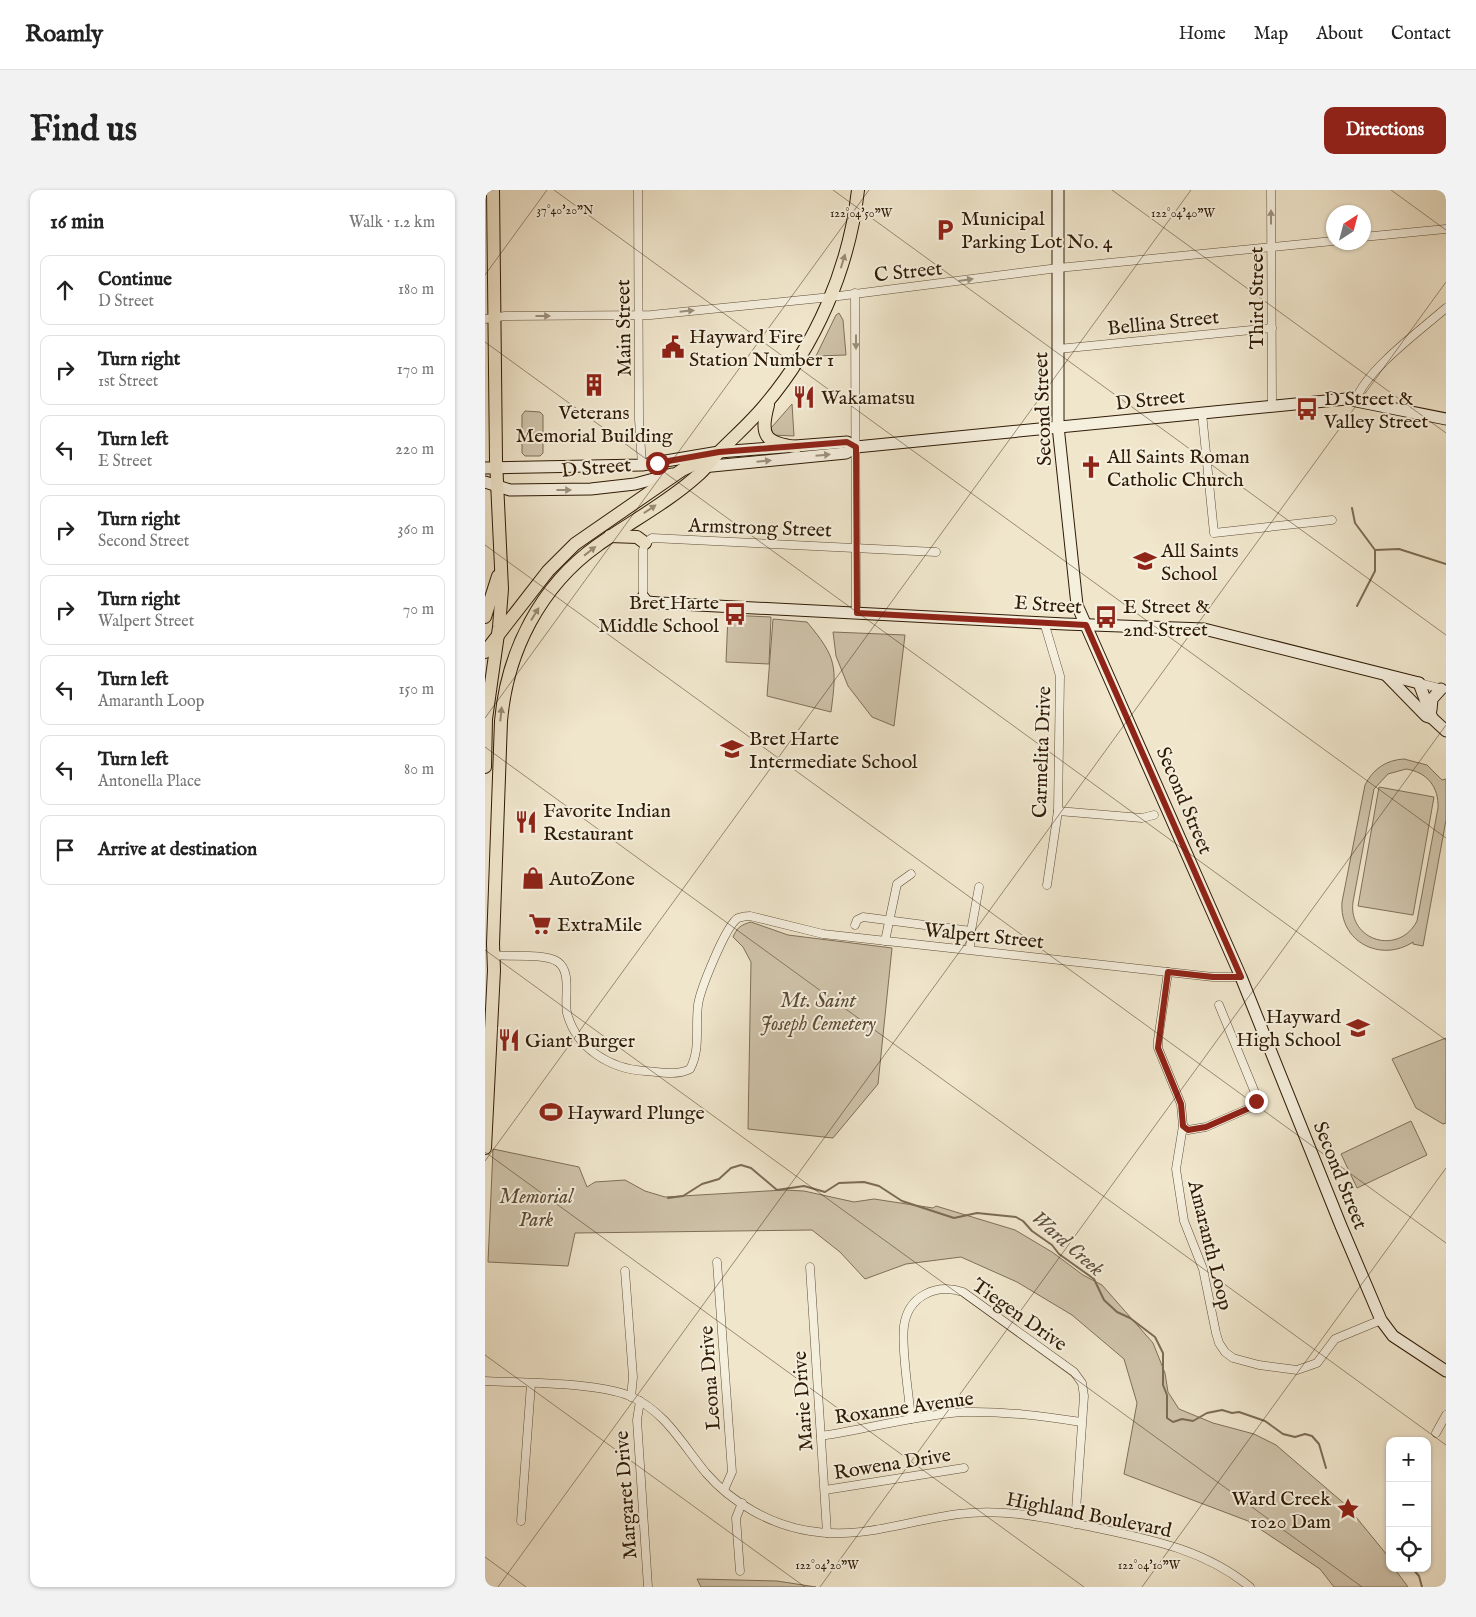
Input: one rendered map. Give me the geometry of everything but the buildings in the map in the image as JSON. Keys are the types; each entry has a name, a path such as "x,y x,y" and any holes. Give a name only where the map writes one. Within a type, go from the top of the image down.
{"main road":[{"path":"485,767 487,702 498,635 502,564 491,483 490,318 493,190"},
{"path":"485,1148 489,955 501,721 505,687 513,658 530,622 551,591 577,562 610,536 691,481 708,466 719,452 769,401 803,353 831,297 848,246 858,190"},
{"path":"769,401 764,422 766,436 779,445 796,447"},
{"path":"485,652 543,578 569,550 590,533 682,470 719,452"},
{"path":"610,536 637,537 645,543"},
{"path":"485,617 502,564"}],"street":[{"name":"Main Street","path":"638,190 639,419 642,465"},
{"name":"Second Street","path":"1058,190 1058,426 1077,605 1241,977 1341,1226 1381,1320 1397,1340 1446,1371"},
{"name":"Third Street","path":"1271,190 1272,406"},
{"path":"1371,236 1446,229"},
{"name":"C Street","path":"490,318 639,315 831,297 1058,268 1326,242"},
{"path":"855,293 857,613"},
{"path":"1356,400 1359,391 1379,368 1446,308"},
{"name":"Bellina Street","path":"1058,349 1272,328"},
{"name":"D Street","path":"491,483 510,490 599,489 659,479 682,470 846,453 856,447 1058,426 1356,400 1446,420"},
{"path":"1202,413 1214,533 1332,520"},
{"name":"D Street","path":"491,468 642,465 719,452 847,442 856,447"},
{"name":"Armstrong Street","path":"645,543 652,538 660,537 936,552"},
{"path":"643,597 643,550 645,543"},
{"name":"E Street","path":"643,597 647,602 1086,625 1204,629 1444,689"},
{"name":"Carmelita Drive","path":"1044,622 1060,676 1058,811 1047,885"},
{"path":"1384,674 1426,716 1432,714"},
{"path":"1412,702 1411,691 1419,683 1432,714 1446,731"},
{"path":"1432,714 1432,699 1444,689"},
{"path":"1058,811 1142,818 1154,814"},
{"path":"885,941 897,884 911,874"},
{"path":"971,949 971,931 979,887"},
{"name":"Walpert Street","path":"489,955 547,958 559,962 565,973 565,997 571,1023 586,1045 605,1061 627,1069 679,1073 690,1069 696,1059 698,1006 702,988 729,928 738,918 750,916 809,931 885,941 1213,977 1241,977"},
{"path":"855,925 857,920 863,917 971,931"},
{"name":"Amaranth Loop","path":"1168,972 1158,1048 1181,1104 1183,1126 1176,1169 1178,1194 1184,1221 1203,1268 1219,1343 1225,1352 1233,1358 1259,1365 1297,1370 1317,1363 1335,1339 1381,1320"},
{"path":"1183,1126 1188,1130 1206,1127 1254,1106 1256,1101 1256,1095 1219,1005"},
{"name":"Leona Drive","path":"717,1262 732,1472 724,1490"},
{"name":"Marie Drive","path":"810,1267 827,1533"},
{"path":"625,1271 633,1378 631,1397"},
{"name":"Tiegen Drive","path":"911,1419 904,1333 905,1320 912,1306 932,1290 945,1288 963,1292 1074,1372 1080,1379 1084,1391 1075,1524"},
{"name":"Highland Boulevard","path":"485,1381 596,1388 640,1401 665,1420 707,1474 724,1490 742,1503 780,1523 827,1533 862,1533 930,1518 983,1512 1017,1513 1153,1540 1186,1550 1220,1566 1250,1587"},
{"path":"521,1521 531,1384"},
{"name":"Margaret Drive","path":"640,1401 637,1420 648,1587"},
{"name":"Roxanne Avenue","path":"821,1436 911,1419 962,1412 1003,1412 1048,1416 1081,1422"},
{"path":"1436,1433 1446,1415"},
{"name":"Rowena Drive","path":"825,1490 964,1468"},
{"path":"740,1571 736,1518 742,1503"}],"green space":[{"path":"839,313 843,320 846,355 816,356 836,315"},
{"path":"792,404 794,436 773,435 771,428"},
{"path":"525,411 540,412 543,415 543,453 540,456 525,456 522,453 522,415"},
{"path":"728,615 771,617 769,664 726,662"},
{"path":"773,619 807,622 824,645 833,663 834,684 831,712 767,696"},
{"path":"833,632 905,635 894,726 872,717 848,686 836,656"},
{"path":"1404,759 1427,765 1442,780 1446,779 1446,820 1423,946 1413,944 1413,942 1401,948 1388,950 1364,945 1355,938 1347,928 1343,916 1342,902 1365,785 1372,774 1381,766","holes":["1406,769 1426,777 1434,787 1438,800 1417,921 1409,932 1399,938 1388,941 1376,939 1366,934 1358,926 1354,915 1353,902 1374,789 1388,774"]},
{"path":"1379,787 1434,797 1413,915 1358,906"},
{"name":"Mt. Saint Joseph Cemetery","path":"751,922 788,935 892,948 878,1084 833,1138 748,1129 751,962 743,947 733,937 739,927"},
{"path":"1446,1038 1446,1123 1443,1124 1416,1108 1392,1059"},
{"path":"1411,1121 1427,1155 1357,1188 1341,1154"},
{"name":"Memorial Park","path":"493,1149 579,1167 587,1187 595,1182 625,1180 645,1191 665,1197 784,1190 804,1191 854,1202 874,1199 933,1208 936,1206 1015,1230 1052,1252 1083,1275 1102,1285 1153,1343 1165,1373 1168,1392 1179,1409 1213,1423 1254,1434 1276,1445 1347,1506 1386,1554 1386,1572 1397,1572 1408,1587 1334,1587 1320,1569 1248,1521 1124,1474 1137,1403 1124,1359 1072,1315 1017,1282 961,1257 906,1264 865,1279 840,1252 812,1230 575,1233 568,1266 488,1262"},
{"path":"697,1579 777,1581 816,1587 701,1587"}],"waterway":[{"path":"1352,508 1355,523 1375,550 1399,549 1446,564"},
{"path":"1357,606 1375,571 1375,550"},
{"name":"Ward Creek","path":"668,1198 683,1196 702,1184 719,1179 731,1168 741,1165 751,1168 777,1190 804,1186 825,1192 839,1183 864,1182 879,1186 902,1201 954,1218 977,1213 1016,1217 1052,1245 1059,1254 1094,1279 1104,1300 1117,1312 1130,1318 1155,1337 1163,1353 1163,1385 1167,1395 1167,1418 1173,1422 1182,1419 1193,1421 1207,1413 1222,1410 1232,1413 1239,1412 1265,1421 1283,1434 1295,1437 1305,1434 1312,1436 1319,1444 1326,1468"},
{"name":"Ward Creek","path":"1416,1572 1419,1576 1422,1587"}],"place":[{"name":"Municipal Parking Lot No. 4","path":"945,230"},
{"name":"Hayward Fire Station Number 1","path":"673,347"},
{"name":"Veterans Memorial Building","path":"594,385"},
{"name":"Wakamatsu","path":"804,397"},
{"name":"D Street & Valley Street","path":"1307,409"},
{"name":"All Saints Roman Catholic Church","path":"1091,467"},
{"name":"All Saints School","path":"1145,561"},
{"name":"Bret Harte Middle School","path":"735,614"},
{"name":"E Street & 2nd Street","path":"1106,617"},
{"name":"Bret Harte Intermediate School","path":"732,749"},
{"name":"Favorite Indian Restaurant","path":"526,822"},
{"name":"AutoZone","path":"533,878"},
{"name":"ExtraMile","path":"540,924"},
{"name":"Hayward High School","path":"1358,1028"},
{"name":"Giant Burger","path":"509,1040"},
{"name":"Hayward Plunge","path":"551,1112"},
{"name":"Ward Creek 1020 Dam","path":"1348,1509"}],"route":[{"path":"657,463 719,452 847,442 856,447 857,613 1086,625 1175,823 1241,977 1213,977 1168,972 1161,1012 1158,1048 1181,1104 1183,1126 1188,1130 1206,1127 1254,1106 1256,1101"}]}
